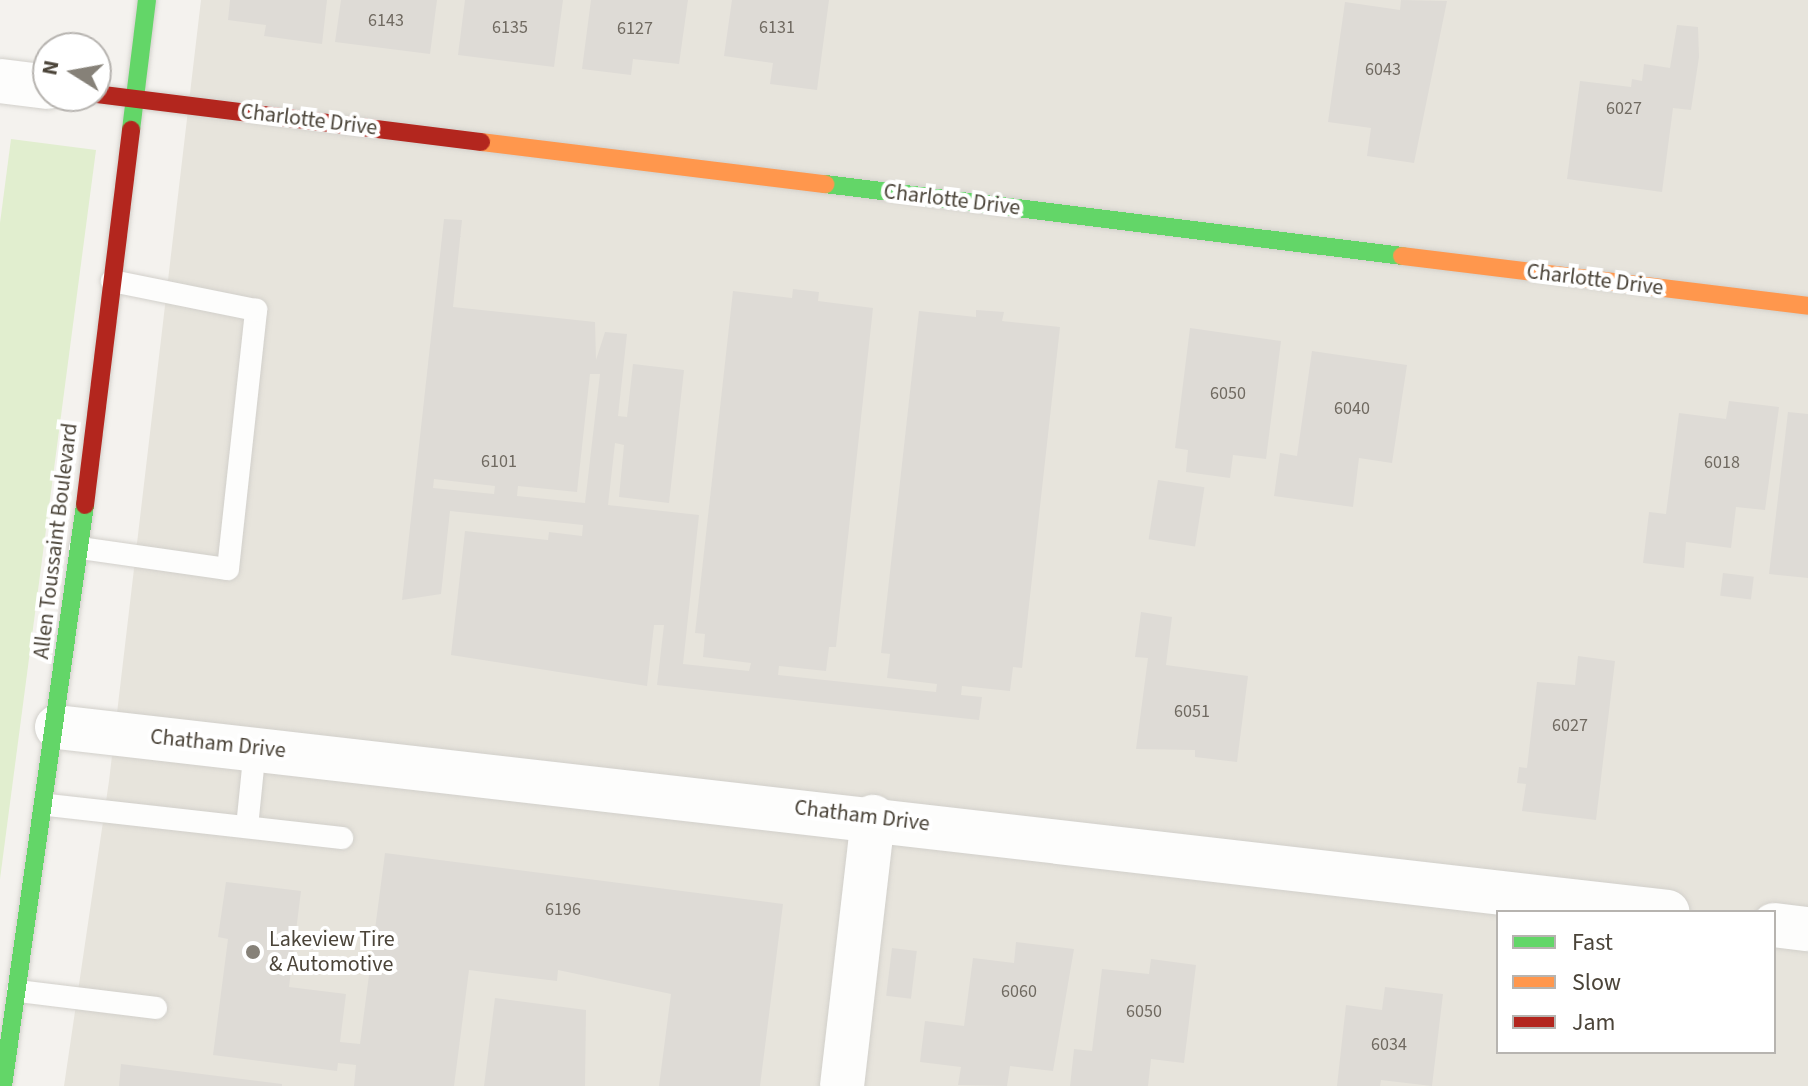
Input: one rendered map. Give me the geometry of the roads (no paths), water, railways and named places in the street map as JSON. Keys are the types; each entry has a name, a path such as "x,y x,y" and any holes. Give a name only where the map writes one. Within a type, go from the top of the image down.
{"street":[{"name":"Allen Toussaint Boulevard","path":"3,1086 48,805 147,0"},
{"path":"0,81 32,85"},
{"name":"Charlotte Drive","path":"112,96 1808,306"},
{"name":"Chatham Drive","path":"57,727 873,817 1650,910"},
{"path":"842,1086 873,817"},
{"path":"1776,925 1808,929"}],"lane":[{"path":"80,548 228,569 256,310 112,281"},
{"path":"247,827 255,748"},
{"path":"48,805 342,838"},
{"path":"18,991 156,1008"}],"place":[{"name":"Lakeview Tire & Automotive","path":"253,952"}]}
